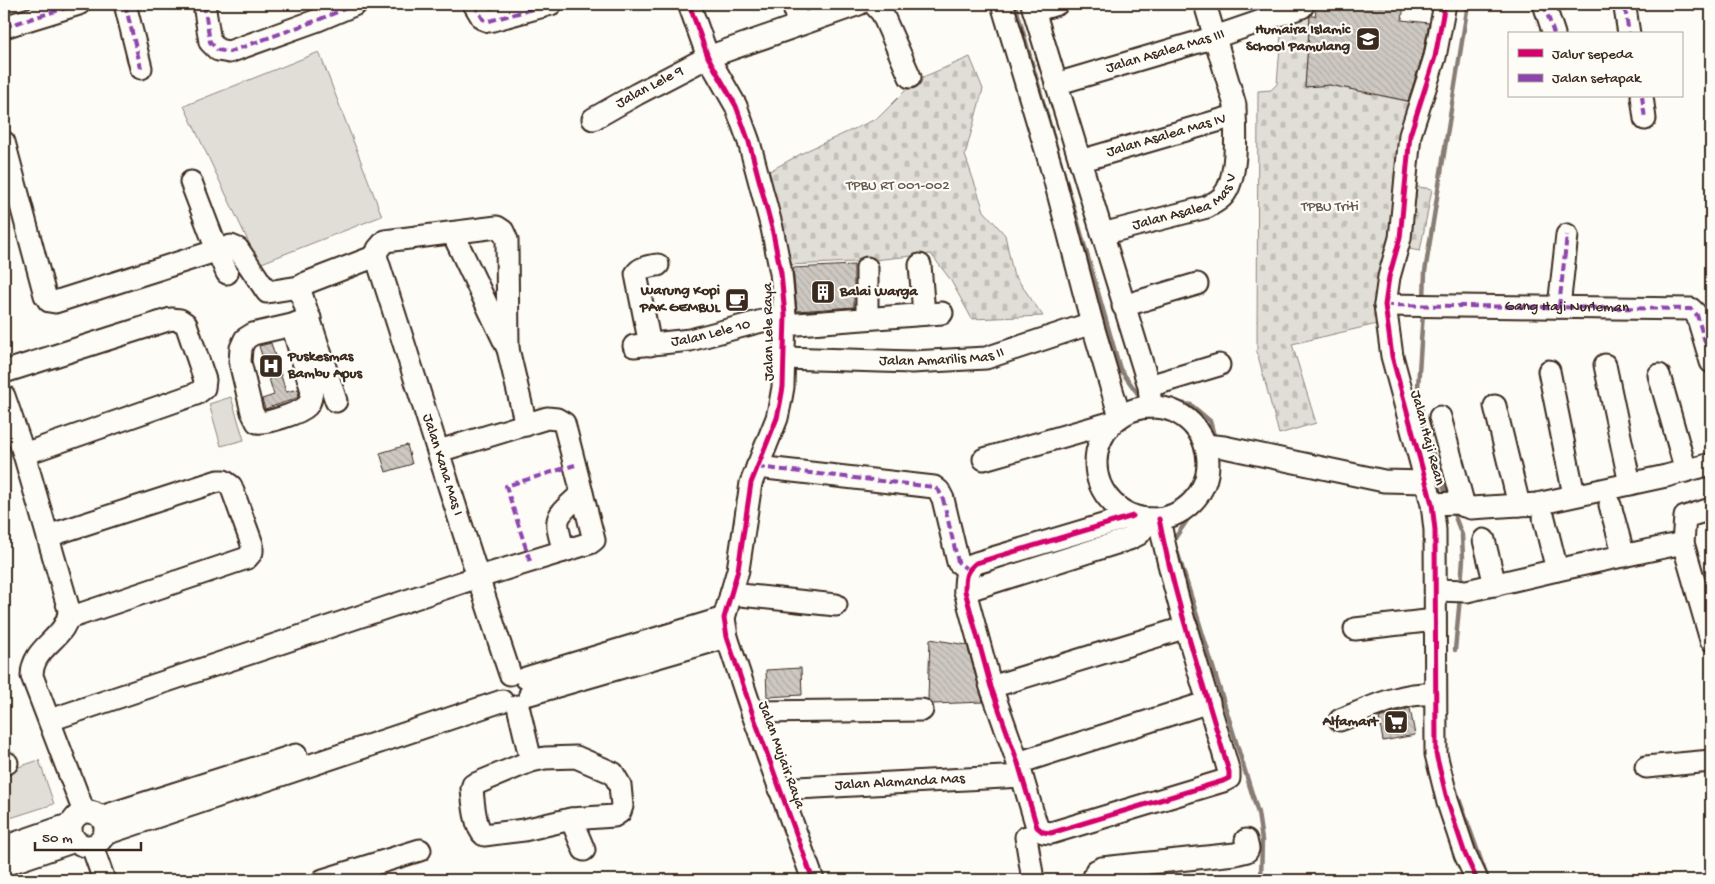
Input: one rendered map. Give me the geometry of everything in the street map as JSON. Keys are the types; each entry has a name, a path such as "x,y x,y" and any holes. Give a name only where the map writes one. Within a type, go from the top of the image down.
{"street":[{"path":"4,27 79,4"},
{"path":"125,4 140,68"},
{"path":"204,4 210,42 218,50 229,52 318,20 356,4"},
{"path":"474,4 483,19 489,21 551,4"},
{"name":"Jalan Lele Raya","path":"689,4 708,57 736,106 749,142 777,252 781,273 785,320 783,387 777,418 756,466 751,483 738,570 731,594 725,628"},
{"path":"794,4 796,25"},
{"name":"Jalan Lele 9","path":"593,119 708,57 859,4"},
{"path":"874,4 882,13 910,77"},
{"path":"1002,4 1052,170 1116,419"},
{"path":"1057,4 1033,7 1150,396 1190,422 1215,446 1384,481 1426,482"},
{"name":"Jalan Asalea Mas IV","path":"1080,161 1231,117 1235,112 1236,105 1205,4"},
{"name":"Jalan Haji Rean","path":"1445,4 1435,57 1410,135 1400,238 1389,277 1385,305 1392,356 1426,482 1449,504 1435,530 1452,591 1435,620 1436,754 1448,803 1465,854 1477,880"},
{"path":"1544,4 1553,32"},
{"path":"1626,5 1629,32"},
{"name":"Jalan Asalea Mas III","path":"1056,84 1215,37 1302,7"},
{"path":"1642,98 1645,119"},
{"name":"Jalan Asalea Mas V","path":"1102,234 1207,207 1225,194 1232,176 1235,160 1235,112"},
{"path":"4,142 44,296 49,301 55,302 231,246 238,249 266,292 299,288 306,283 376,256 378,249 385,241 497,227 503,231 507,240 508,350"},
{"path":"191,182 217,250 228,273"},
{"path":"453,234 508,350 526,425"},
{"path":"1559,307 1568,235"},
{"name":"Jalan Kana Mas I","path":"376,256 514,691 532,761"},
{"name":"Jalan Lele 10","path":"658,265 638,271 636,274 642,346 690,340 785,320 933,314 920,265"},
{"path":"867,268 868,318"},
{"path":"1123,306 1197,284"},
{"path":"299,288 301,321 319,380 336,401"},
{"name":"Gang Haji Nurleman","path":"1385,305 1692,309 1697,315 1711,362"},
{"path":"4,372 5,370 171,319 180,320 186,324 205,380 204,388 196,394 24,454"},
{"path":"301,321 253,334 245,340 241,348 240,362 255,419 262,423 267,422 306,408 312,391 319,380"},
{"name":"Jalan Amarilis Mas II","path":"784,358 912,362 986,358 1092,323"},
{"path":"984,459 1116,419 1150,396 1220,365"},
{"path":"1605,365 1630,484"},
{"path":"1549,370 1574,495"},
{"path":"1660,375 1686,471"},
{"path":"4,396 24,454 69,610 69,618 65,626 33,663 32,676 50,720 104,880"},
{"path":"1496,406 1518,505"},
{"path":"1440,417 1449,504 1471,508 1537,504 1711,464"},
{"path":"50,720 478,578 590,543 594,540 564,423 557,419 547,418 439,451"},
{"path":"1116,419 1104,433 1098,446 1095,460 1096,474 1101,488 1109,500 1120,510 1148,518 1181,511 1192,502 1201,490 1207,476 1208,460 1215,446"},
{"path":"756,466 934,487 939,491 943,499 958,562 966,580 991,687 1020,769 1037,827 1043,832 1051,833 1228,778 1229,772 1210,702 1148,518"},
{"path":"48,536 218,481 224,481 231,486 252,544 252,552 247,558 69,618"},
{"path":"564,551 556,521 559,514 582,493"},
{"path":"1610,504 1624,556"},
{"path":"1711,509 1685,517 1683,543 1711,640"},
{"path":"966,580 1129,539 1139,534 1148,518"},
{"path":"1544,518 1557,570"},
{"path":"1484,540 1495,585"},
{"path":"1452,591 1495,585 1683,543"},
{"path":"731,594 836,605"},
{"path":"1355,629 1435,620"},
{"path":"991,687 1186,627"},
{"path":"4,865 88,829 514,691 725,628"},
{"name":"Jalan Mujair Raya","path":"725,628 752,712 813,880"},
{"path":"1340,720 1391,699 1435,694"},
{"name":"Jalan Alamanda Mas","path":"780,788 1020,769 1210,702"},
{"path":"752,712 922,710"},
{"path":"576,757 613,773 620,785 622,806 620,812 614,816 572,819 524,830 484,834 480,832 472,789 473,785 532,761 545,758 576,757"},
{"path":"1646,767 1711,761"},
{"path":"572,819 584,850"},
{"path":"4,847 88,829"},
{"path":"1026,837 1033,880"},
{"path":"1093,880 1096,871 1102,868 1235,854 1247,851 1246,840"},
{"path":"323,880 420,850"}],"green space":[{"name":"TPBU Triti","path":"1310,16 1305,87 1330,85 1411,102 1398,184 1432,189 1420,251 1392,246 1381,323 1292,344 1316,423 1279,434 1257,352 1258,91 1271,90 1277,84 1282,22"},
{"path":"319,52 382,216 259,264 184,106"},
{"name":"TPBU RT 001-002","path":"970,57 983,89 965,155 984,211 1005,235 1013,273 1043,316 972,319 950,279 931,254 854,262 789,265 766,173 808,150 878,118 916,80"},
{"path":"231,397 244,440 221,446 209,404"},
{"path":"39,760 54,804 4,820 4,772"}],"building":[{"name":"Humaira Islamic School Pamulang","path":"1314,4 1404,4 1402,20 1429,23 1423,54 1408,101 1330,85 1305,87 1310,16 1316,16"},
{"name":"Balai Warga","path":"854,265 854,307 797,311 793,268"},
{"name":"Puskesmas Bambu Apus","path":"271,343 286,392 298,389 299,392 298,397 292,400 265,409 262,399 274,395 259,346"},
{"path":"407,445 412,464 386,472 380,453"},
{"path":"930,639 967,645 983,702 933,704 928,699"},
{"path":"801,668 802,695 767,697 766,670"},
{"name":"Alfamart","path":"1410,708 1415,735 1383,741 1379,718"}],"waterway":[{"path":"1015,4 1120,369 1138,394 1143,396"},
{"path":"1424,299 1425,272 1468,4"},
{"path":"1423,312 1418,387 1424,427 1447,497"},
{"path":"1155,399 1191,405 1210,421 1215,439"},
{"path":"1174,544 1173,541 1206,496 1215,471 1218,451"},
{"path":"1452,509 1462,535 1461,584"},
{"path":"1177,551 1258,813 1262,840 1261,880"},
{"path":"1455,650 1460,597"},
{"path":"1454,785 1488,880"}],"marked path":[{"path":"4,27 79,4"},
{"path":"125,4 141,68"},
{"path":"204,4 210,42 218,50 229,52 318,20 356,4"},
{"path":"474,4 483,19 489,21 551,4"},
{"path":"1544,4 1553,32"},
{"path":"1615,4 1623,7 1637,4"},
{"path":"1625,8 1629,32"},
{"path":"1642,98 1645,119"},
{"path":"1559,307 1567,235"},
{"path":"1385,305 1691,309 1697,315 1711,362"},
{"path":"530,561 506,486 575,465"},
{"path":"757,467 934,487 939,491 943,499 958,562 968,570"}],"cycle path":[{"path":"689,4 708,57 736,106 749,142 772,228 781,273 785,315 783,387 777,418 751,483 738,570 724,618 727,637 752,712 813,880"},
{"path":"1445,4 1435,57 1410,135 1400,238 1389,277 1385,305 1392,356 1432,504 1435,530 1436,754 1448,803 1465,854 1477,880"},
{"path":"1133,516 976,563 966,575 965,591 991,687 1018,763 1037,827 1043,832 1051,833 1229,778 1229,772 1182,615 1159,519"}],"place":[{"name":"Humaira Islamic School Pamulang","path":"1368,39"},
{"name":"Balai Warga","path":"823,292"},
{"name":"Warung Kopi PAK GEMBUL","path":"737,300"},
{"name":"Puskesmas Bambu Apus","path":"271,366"},
{"name":"Alfamart","path":"1396,722"}]}
